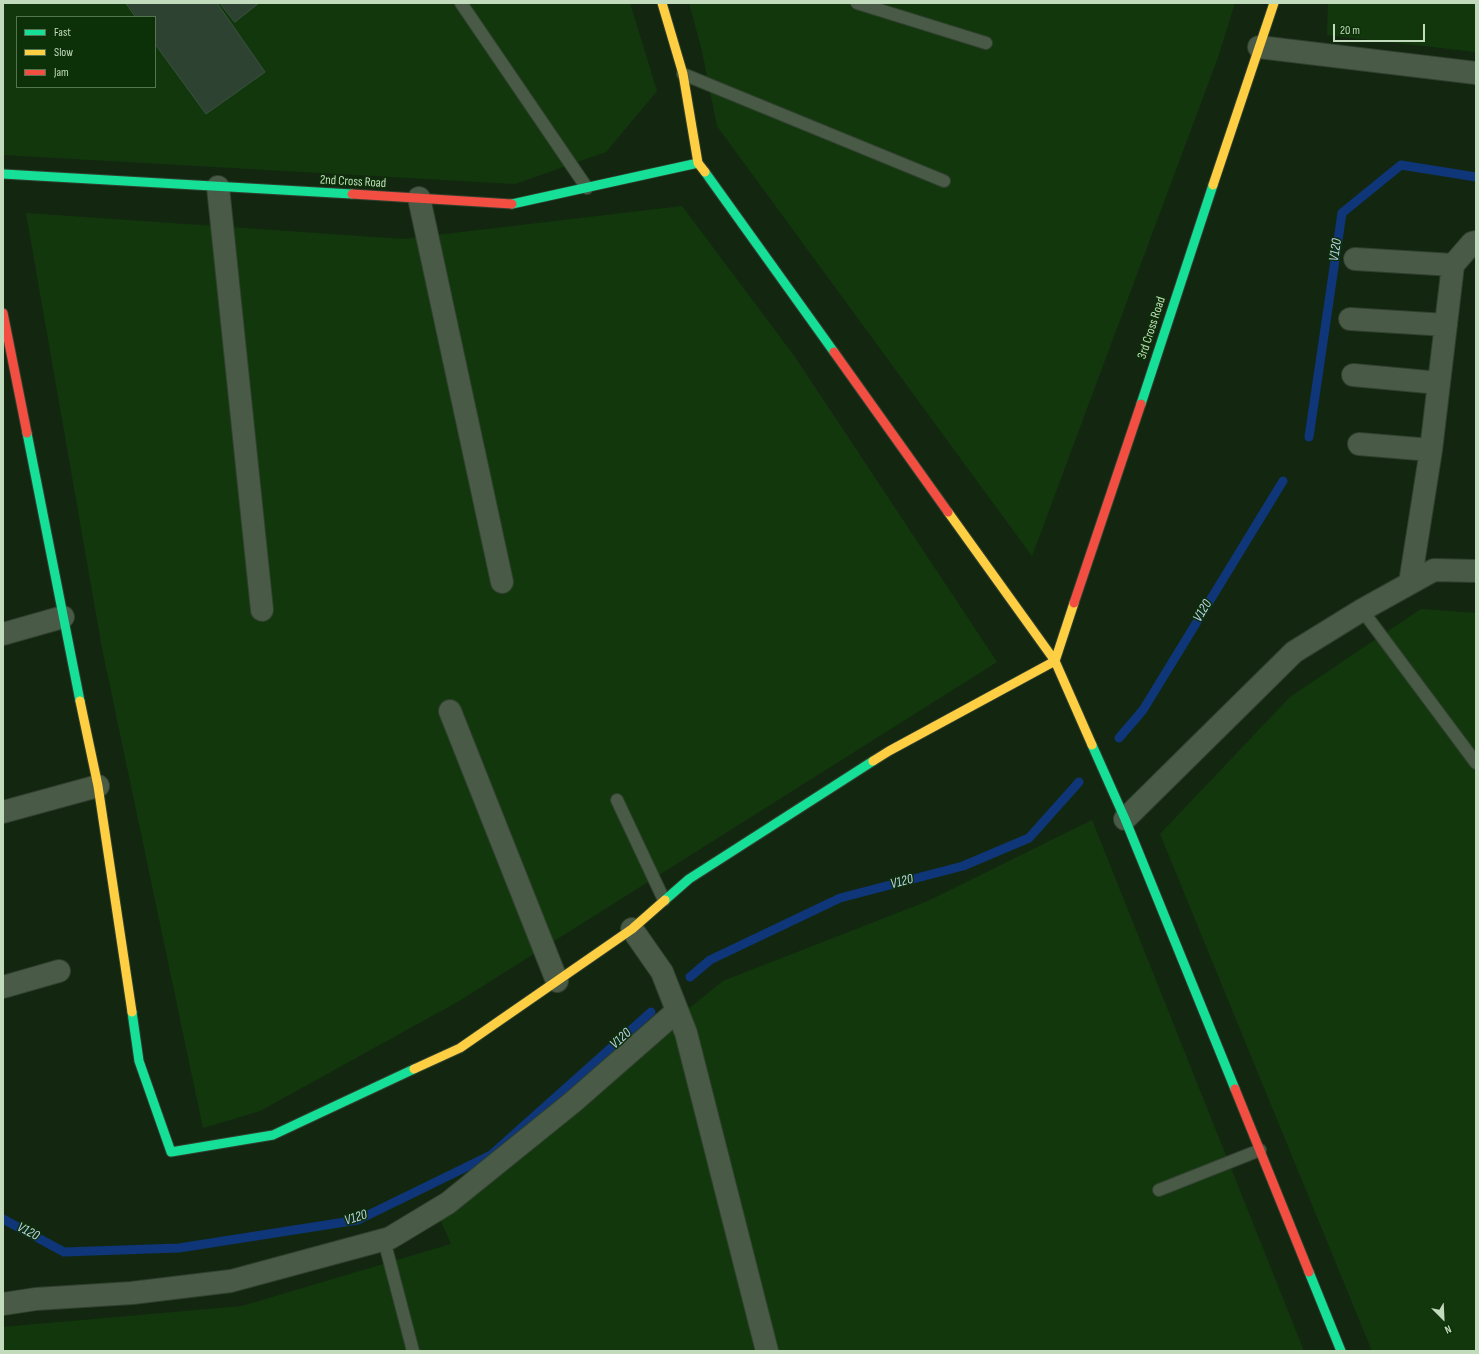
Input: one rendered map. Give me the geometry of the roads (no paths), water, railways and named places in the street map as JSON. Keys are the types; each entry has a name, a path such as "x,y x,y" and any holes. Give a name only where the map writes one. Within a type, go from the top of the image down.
{"street":[{"path":"662,3 683,74 698,163 1055,661 1125,819 1341,1351"},
{"name":"3rd Cross Road","path":"1055,661 1274,3"},
{"path":"1259,47 1476,73"},
{"name":"2nd Cross Road","path":"3,174 515,204 698,163"},
{"path":"218,187 262,610"},
{"path":"420,198 502,582"},
{"path":"1410,583 1431,450 1453,266 1472,243 1476,242"},
{"path":"1355,259 1453,266"},
{"path":"3,312 98,786 139,1061 171,1152 273,1135 460,1048 632,928 689,878 889,751 1055,661"},
{"path":"1350,320 1446,325"},
{"path":"1354,375 1439,383"},
{"path":"1358,444 1431,450"},
{"path":"1125,819 1294,652 1362,610 1434,570 1476,571"},
{"path":"3,634 63,617"},
{"path":"450,711 557,981"},
{"path":"3,812 98,786"},
{"path":"632,928 662,972 686,1033 767,1351"},
{"path":"3,987 59,971"},
{"path":"3,1304 36,1299 132,1293 231,1281 390,1238 448,1203 573,1102 677,1010"}],"lane":[{"path":"461,3 587,188"},
{"path":"857,3 986,43"},
{"path":"683,74 944,181"},
{"path":"1362,610 1476,763"},
{"path":"617,800 664,900"},
{"path":"1159,1190 1260,1150"},
{"path":"384,1240 412,1351"}],"waterway":[{"name":"V120","path":"1309,437 1342,213 1401,165 1476,177"},
{"name":"V120","path":"1119,738 1143,710 1283,481"},
{"name":"V120","path":"690,977 710,960 840,898 963,866 1029,838 1079,782"},
{"name":"V120","path":"3,1219 64,1252 179,1248 358,1220 491,1155 651,1012"}]}
